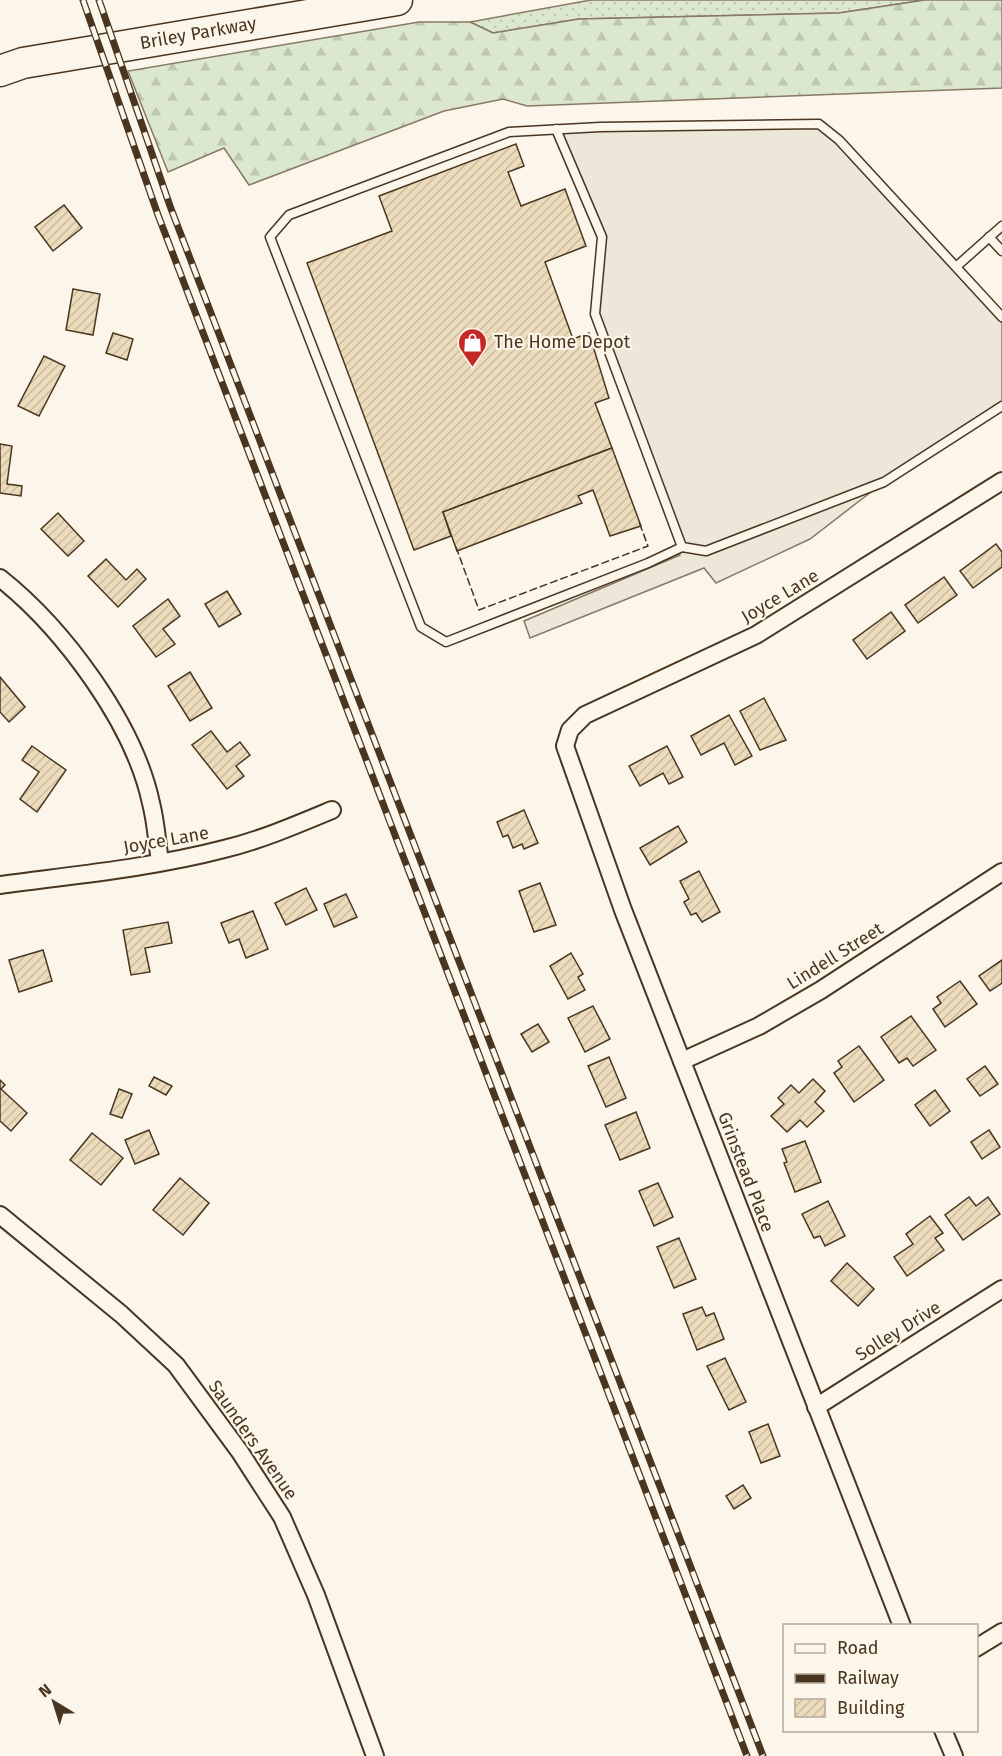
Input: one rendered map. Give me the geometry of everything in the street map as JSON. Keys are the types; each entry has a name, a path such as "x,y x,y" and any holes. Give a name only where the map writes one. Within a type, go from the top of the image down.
{"highway":[{"name":"Briley Parkway","path":"0,71 23,63 397,0"}],"street":[{"name":"Joyce Lane","path":"570,730 585,715 756,634 1002,481"},
{"path":"0,578 78,657 124,728 151,802 160,862"},
{"name":"Grinstead Place","path":"570,730 566,746 623,910 901,1624"},
{"name":"Joyce Lane","path":"0,885 160,862 222,850 270,836 332,810"},
{"name":"Lindell Street","path":"682,1061 759,1026 821,990 1002,872"},
{"name":"Saunders Avenue","path":"0,1215 121,1314 176,1365 240,1452 282,1517 316,1595 375,1756"},
{"name":"Solley Drive","path":"816,1407 1002,1289"},
{"path":"978,1647 1002,1632"},
{"path":"944,1732 954,1756"}],"lane":[{"path":"1002,317 839,140 819,124 509,132 289,215 270,237 421,627 446,642 648,563 682,547 706,551 884,483 1002,406"},
{"path":"556,129 602,237 595,314 682,547"},
{"path":"957,266 1002,225"},
{"path":"989,237 1002,251"}],"green space":[{"path":"591,0 925,0 839,13 579,19 493,33 470,22"},
{"path":"925,0 1002,0 1002,88 527,106 503,99 444,111 249,185 224,148 168,172 128,71 419,22 470,22 493,33 579,19 839,13"}],"shaded area":[{"path":"819,124 1002,323 1002,406 884,482 810,539 716,583 704,568 530,638 524,621 680,555 595,314 602,237 556,129"}],"building":[{"name":"The Home Depot","path":"516,144 524,166 508,172 521,206 565,189 586,246 545,262 573,339 589,333 609,398 595,403 612,448 443,512 451,536 414,550 307,263 392,231 379,196"},
{"path":"64,205 82,228 53,251 35,227"},
{"path":"73,289 100,294 93,335 66,330"},
{"path":"113,333 133,339 127,360 106,353"},
{"path":"44,356 65,366 39,416 18,406"},
{"path":"0,444 12,446 7,484 22,486 21,496 0,493"},
{"path":"612,448 641,526 610,536 593,490 578,496 582,503 457,551 443,512"},
{"path":"58,513 84,541 68,556 41,529"},
{"path":"996,544 1002,552 1002,567 973,588 960,571"},
{"path":"106,559 126,580 137,569 146,579 118,607 88,576"},
{"path":"944,577 957,595 918,623 905,605"},
{"path":"227,591 241,614 219,627 205,604"},
{"path":"168,599 180,616 163,629 175,644 156,657 133,626"},
{"path":"891,612 905,631 867,659 853,640"},
{"path":"190,672 212,708 190,721 168,686"},
{"path":"0,677 25,707 9,722 0,712"},
{"path":"764,698 786,740 760,750 740,711"},
{"path":"729,715 752,756 735,765 724,743 701,755 691,736"},
{"path":"211,731 227,752 240,742 250,755 236,766 244,776 227,789 192,745"},
{"path":"32,746 66,770 37,812 20,799 39,772 22,760"},
{"path":"667,746 683,777 669,784 663,773 640,786 629,766"},
{"path":"524,810 538,843 524,849 522,844 513,848 508,835 503,837 497,822"},
{"path":"678,826 687,842 650,865 640,848"},
{"path":"699,871 720,912 702,922 696,913 691,915 684,902 689,899 680,881"},
{"path":"540,883 556,925 534,932 519,891"},
{"path":"306,888 317,910 286,925 275,903"},
{"path":"346,894 357,917 334,927 324,904"},
{"path":"253,911 268,949 246,958 239,939 229,943 221,923"},
{"path":"168,922 172,943 145,948 150,972 131,975 123,930"},
{"path":"43,950 52,981 19,992 9,960"},
{"path":"571,953 583,974 578,977 585,990 568,999 550,966"},
{"path":"1002,960 1002,983 990,991 979,976"},
{"path":"960,981 977,1004 945,1027 933,1009 941,1003 937,997"},
{"path":"593,1006 610,1039 585,1052 568,1018"},
{"path":"911,1016 936,1050 913,1066 907,1058 899,1063 881,1037"},
{"path":"538,1024 549,1042 532,1052 521,1034"},
{"path":"859,1046 884,1080 854,1102 834,1073 842,1067 838,1061"},
{"path":"609,1057 626,1098 606,1107 588,1066"},
{"path":"985,1066 998,1084 980,1096 967,1079"},
{"path":"154,1077 172,1086 166,1095 149,1086"},
{"path":"813,1079 825,1091 815,1102 824,1111 807,1127 800,1120 787,1132 771,1116 784,1104 778,1098 791,1085 799,1093"},
{"path":"0,1080 5,1085 1,1089 27,1113 11,1131 0,1121"},
{"path":"119,1089 132,1094 122,1118 110,1114"},
{"path":"935,1090 950,1111 930,1126 915,1105"},
{"path":"636,1112 650,1148 620,1160 605,1125"},
{"path":"149,1130 159,1154 135,1164 125,1140"},
{"path":"989,1130 1000,1147 982,1159 971,1142"},
{"path":"92,1133 123,1158 101,1185 70,1160"},
{"path":"805,1141 821,1182 795,1192 784,1163 787,1162 782,1149"},
{"path":"180,1178 209,1203 183,1235 153,1210"},
{"path":"658,1183 673,1217 654,1226 639,1191"},
{"path":"969,1197 976,1206 988,1197 1000,1214 963,1240 945,1215"},
{"path":"828,1201 845,1236 825,1246 820,1236 814,1238 802,1214"},
{"path":"930,1216 943,1233 935,1238 944,1250 907,1276 894,1257 913,1244 906,1234"},
{"path":"679,1238 696,1279 674,1288 657,1247"},
{"path":"847,1263 874,1289 858,1306 831,1281"},
{"path":"702,1307 706,1316 714,1313 724,1339 697,1350 683,1314"},
{"path":"725,1358 746,1402 729,1410 707,1366"},
{"path":"768,1424 780,1456 761,1463 749,1432"},
{"path":"743,1485 751,1498 734,1509 726,1496"}],"railway":[{"path":"83,0 158,215 747,1756"},
{"path":"99,0 170,206 763,1756"}],"fence":[{"path":"456,547 479,610 648,546 639,522"}],"place":[{"name":"The Home Depot","path":"473,368"}]}
